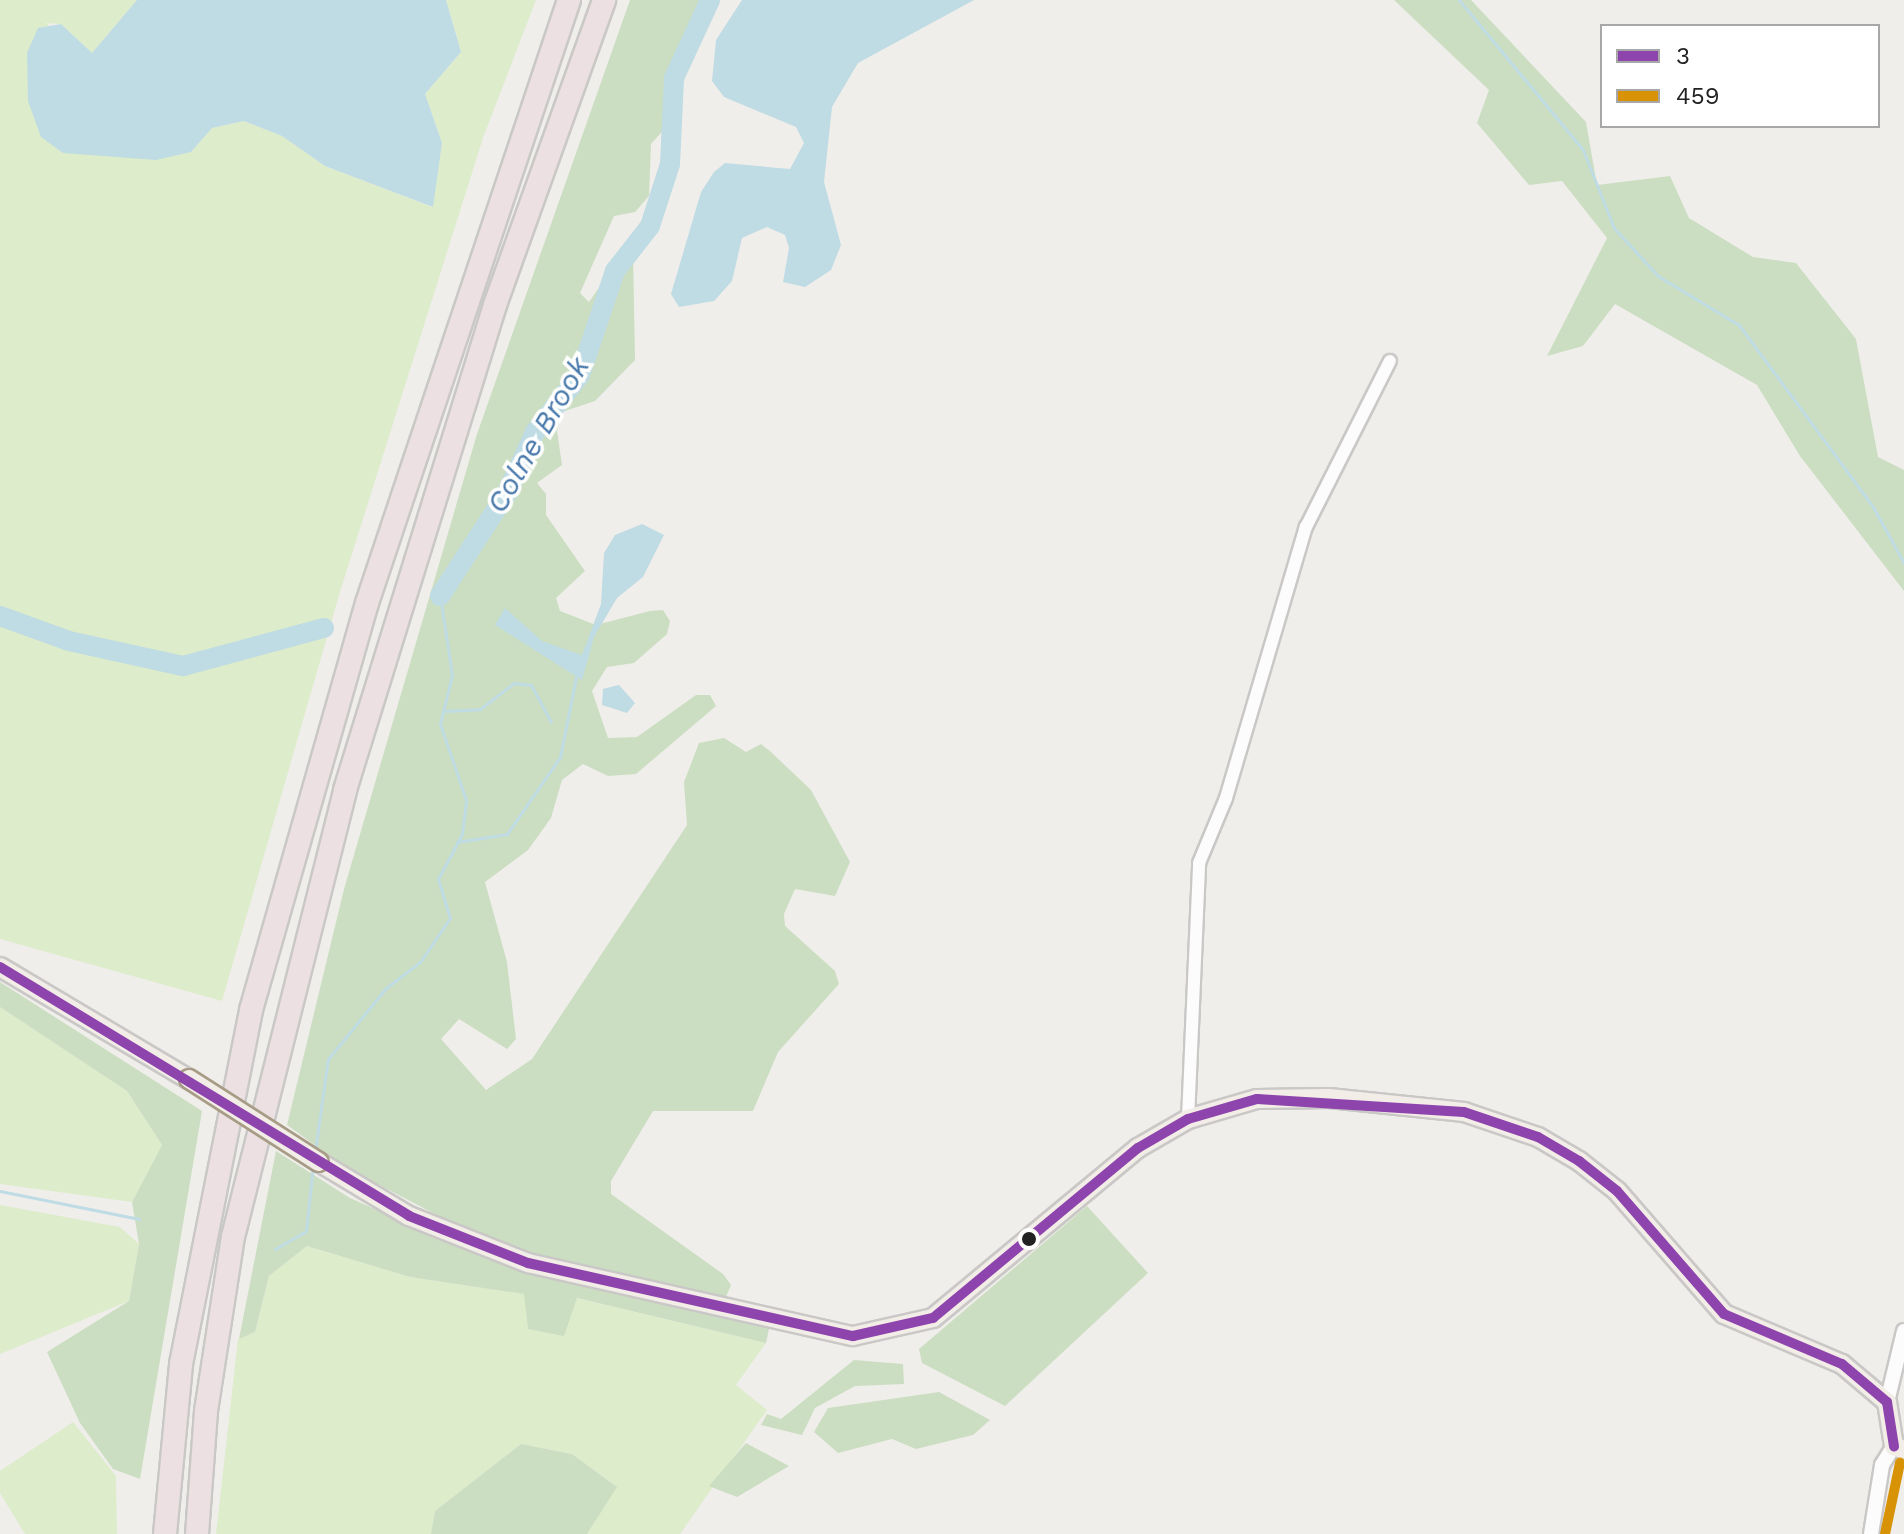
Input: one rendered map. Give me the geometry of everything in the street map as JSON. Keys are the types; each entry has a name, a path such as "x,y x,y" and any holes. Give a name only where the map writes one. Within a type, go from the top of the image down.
{"highway":[{"path":"165,1534 181,1364 211,1194 251,1010 367,603 569,0"},
{"path":"197,1534 206,1411 233,1237 392,627 604,0"}],"main road":[{"path":"0,967 189,1079 409,1216 528,1263 853,1336 933,1318 1138,1148 1188,1119 1257,1099 1329,1098 1464,1112 1538,1137 1617,1191 1724,1314 1842,1364 1887,1402 1899,1448"}],"street":[{"path":"1188,1119 1199,863 1226,798 1306,527 1390,361"},
{"path":"1887,1402 1904,1331"},
{"path":"1871,1534 1882,1465 1899,1448"}],"green space":[{"path":"0,0 137,0 92,53 61,24 46,23 191,152 212,128 244,121 282,136 325,166 432,207 442,143 425,94 461,52 446,0 536,0 483,138 340,592 222,1001 0,939"},
{"path":"630,0 700,0 671,68 668,125 651,144 649,196 635,212 614,216 580,293 589,302 627,247 633,250 635,360 595,401 562,412 557,431 562,465 537,483 546,494 546,515 585,571 556,598 560,611 596,625 663,610 670,621 667,634 634,663 607,667 592,691 608,738 637,737 696,695 710,695 716,706 636,774 608,776 583,764 562,780 551,818 528,850 485,882 507,962 516,1039 507,1049 459,1019 441,1039 486,1090 532,1059 687,825 684,782 699,743 724,738 746,752 761,744 771,752 811,790 850,862 835,896 795,889 784,914 785,926 835,971 839,984 778,1052 753,1111 653,1111 611,1181 611,1194 723,1274 731,1285 726,1297 547,1260 454,1224 345,1167 287,1125 344,889 477,434"},
{"path":"1394,0 1471,0 1586,122 1597,185 1670,176 1689,218 1753,257 1796,263 1856,339 1878,457 1904,470 1904,591 1800,456 1757,385 1615,304 1583,346 1547,356 1607,238 1562,181 1529,185 1477,123 1489,90"},
{"path":"0,982 202,1111 140,1479 113,1469 80,1423 47,1352 129,1301 139,1244 132,1202 162,1145 127,1091 0,1007"},
{"path":"0,1007 127,1091 162,1145 132,1202 0,1184"},
{"path":"276,1151 350,1198 489,1260 769,1329 766,1343 577,1298 564,1336 528,1329 524,1294 410,1277 307,1246 269,1276 255,1332 239,1339"},
{"path":"0,1205 120,1227 139,1244 129,1301 0,1354"},
{"path":"1087,1206 1148,1273 1005,1406 922,1363 919,1349"},
{"path":"307,1246 410,1277 525,1294 528,1329 564,1335 576,1298 766,1343 736,1385 767,1410 680,1534 587,1534 616,1486 572,1454 521,1444 435,1511 431,1534 216,1534 238,1339 255,1332 269,1276"},
{"path":"854,1360 903,1364 904,1384 855,1386 815,1408 802,1435 761,1425 767,1414 781,1419"},
{"path":"939,1392 990,1420 973,1435 916,1449 892,1439 838,1453 814,1432 828,1408"},
{"path":"73,1422 116,1476 117,1534 25,1534 0,1493 0,1471"},
{"path":"746,1443 789,1466 737,1497 709,1486"},
{"path":"521,1444 572,1454 617,1487 587,1534 431,1534 435,1511"}],"water":[{"path":"137,0 446,0 461,52 425,94 442,143 433,207 325,166 282,136 244,121 212,128 191,152 156,160 63,153 41,137 28,101 27,53 38,28 61,24 92,53"},
{"path":"742,0 974,0 858,63 832,107 824,182 841,245 831,270 805,287 783,282 789,248 785,235 767,227 742,238 732,281 714,301 679,307 671,294 701,192 714,172 725,163 790,169 804,143 796,127 724,97 712,81 716,40"},
{"path":"642,524 664,535 643,577 617,598 594,637 582,680 495,625 505,608 542,641 582,655 601,604 604,553 615,535"},
{"path":"619,685 635,703 627,713 602,705 603,689"}],"waterway":[{"name":"Colne Brook","path":"440,596 507,493 535,432 580,375 615,271 650,226 670,164 674,78 710,0"},
{"path":"1459,0 1583,150 1614,228 1658,276 1739,325 1873,507 1904,563"},
{"path":"315,1151 328,1059 386,988 420,962 450,918 438,879 462,834 466,800 440,724 452,675 440,596"},
{"name":"Colne Brook","path":"0,616 69,641 183,666 324,628"},
{"path":"457,842 507,834 560,757 576,677"},
{"path":"445,711 480,709 514,683 531,685 551,722"},
{"path":"275,1249 306,1231 313,1166"},
{"path":"0,1191 139,1219"}],"transit line":[{"name":"3","path":"0,967 409,1216 528,1263 853,1336 933,1318 1138,1148 1188,1119 1257,1099 1464,1112 1538,1137 1579,1161 1617,1191 1724,1314 1842,1364 1887,1402 1894,1446"},
{"name":"459","path":"1885,1534 1900,1463"}]}
